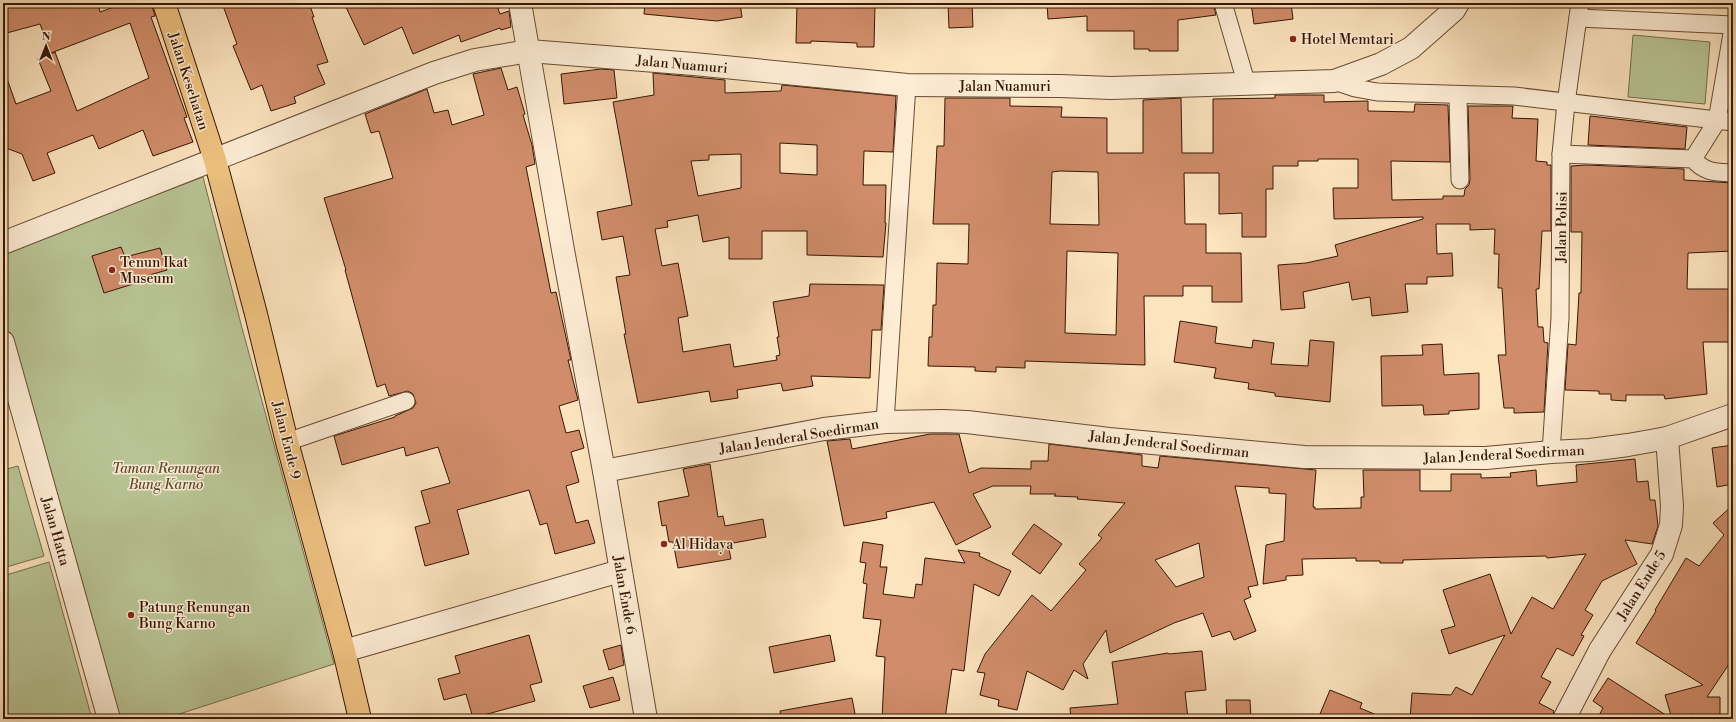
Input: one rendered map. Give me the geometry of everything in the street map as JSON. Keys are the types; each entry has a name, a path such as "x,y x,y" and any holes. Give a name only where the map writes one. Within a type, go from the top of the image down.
{"highway":[{"name":"Jalan Kesehatan","path":"164,3 215,160"},
{"name":"Jalan Ende 9","path":"215,160 256,314 287,442 344,651 360,719"}],"street":[{"name":"Jalan Ende 6","path":"520,3 563,250 604,471 646,719"},
{"path":"1223,3 1246,82"},
{"name":"Jalan Nuamuri","path":"3,243 434,73 475,60 529,51 694,64 907,85 1060,86 1111,88 1246,82 1334,81 1381,64 1411,48 1454,10 1458,3"},
{"path":"1579,10 1733,27 1725,121 1693,159"},
{"name":"Jalan Polisi","path":"1551,452 1560,318 1562,154 1566,103 1579,10"},
{"path":"1334,81 1355,88 1377,92 1458,96 1514,96 1725,121"},
{"path":"885,422 907,85"},
{"path":"1458,96 1460,180"},
{"path":"1562,154 1693,159 1700,167 1711,172 1733,173"},
{"name":"Jalan Hatta","path":"3,342 109,719"},
{"path":"287,442 406,401"},
{"name":"Jalan Jenderal Soedirman","path":"604,471 824,429 885,422 973,422 1109,439 1304,457 1486,458 1590,450 1667,438 1733,415"},
{"name":"Jalan Ende 5","path":"1564,719 1600,650 1662,554 1671,525 1672,506 1667,438"},
{"path":"344,651 620,571"}],"green space":[{"path":"1633,35 1710,42 1705,104 1628,97"},
{"name":"Taman Renungan Bung Karno","path":"203,177 242,328 334,664 164,719 119,719 27,393 3,319 3,252"},
{"path":"18,466 44,556 3,568 3,470"},
{"path":"49,562 92,719 3,719 3,576"}],"building":[{"path":"3,3 98,3 100,12 131,3 151,3 155,16 151,17 187,117 184,118 193,142 153,156 143,130 99,149 93,135 47,153 55,173 33,181 22,154 3,147 3,74 5,73 16,104 51,91 38,59 55,52 77,111 149,78 130,23 51,53 40,24 3,34"},
{"path":"222,3 309,3 314,17 312,17 328,62 317,65 325,84 294,97 296,103 271,111 262,85 251,90 233,46 237,44"},
{"path":"344,3 496,3 500,14 509,11 511,27 501,30 500,28 461,42 459,35 413,54 402,27 364,45"},
{"path":"645,3 740,3 742,17 717,21 644,14"},
{"path":"797,3 852,5 852,3 875,3 874,47 857,47 857,43 811,41 811,43 796,43"},
{"path":"948,3 972,3 973,27 949,28"},
{"path":"1047,3 1213,3 1216,15 1178,20 1178,51 1149,51 1149,49 1134,49 1134,31 1087,31 1087,16 1048,19"},
{"path":"1251,3 1291,3 1293,19 1254,24"},
{"path":"501,68 508,90 517,87 525,114 523,115 532,145 535,164 526,167 551,293 556,292 571,360 568,360 578,400 559,406 566,433 579,430 584,448 571,452 579,482 566,486 576,523 588,520 595,543 555,554 547,523 540,525 529,490 457,510 469,554 425,566 415,527 430,523 421,491 450,483 438,447 406,456 404,447 342,465 334,436 395,417 413,408 416,403 413,394 408,391 389,396 385,384 377,387 346,270 324,198 393,178 379,131 371,133 365,114 427,89 434,113 448,110 452,125 484,115 473,74"},
{"path":"601,69 614,70 617,98 564,104 561,74"},
{"path":"653,73 725,80 725,93 781,91 782,85 896,96 893,152 864,151 863,185 886,185 886,223 883,257 807,255 807,231 762,231 762,259 729,259 729,237 703,242 698,215 667,221 668,227 655,229 662,266 678,263 688,316 678,318 683,352 730,344 734,367 777,360 776,356 780,355 777,337 779,337 773,302 809,296 810,284 884,285 881,330 872,330 870,378 811,376 813,386 783,391 781,383 737,390 738,398 711,402 709,391 638,403 624,334 626,334 616,277 630,275 623,236 602,240 597,212 632,205 613,102 654,95","holes":["780,143 817,145 817,175 780,173","741,154 741,188 698,196 691,161 709,160 709,155"]},
{"path":"1275,95 1324,95 1324,102 1368,101 1368,111 1414,112 1415,104 1448,105 1450,162 1391,161 1392,200 1443,199 1443,196 1464,196 1465,189 1469,185 1470,180 1468,106 1513,106 1512,118 1538,119 1536,161 1547,162 1547,165 1551,165 1551,231 1542,231 1539,289 1536,289 1538,327 1543,327 1544,342 1548,343 1544,412 1514,413 1514,408 1504,408 1498,355 1506,355 1502,288 1498,288 1499,254 1494,254 1495,229 1470,230 1470,224 1436,224 1437,254 1452,253 1453,276 1427,277 1427,284 1405,284 1408,312 1372,316 1370,297 1352,300 1349,282 1303,292 1305,308 1281,310 1278,265 1306,263 1338,256 1335,245 1423,219 1423,217 1334,219 1333,188 1358,188 1358,159 1318,159 1318,161 1298,161 1298,166 1273,166 1273,189 1266,189 1266,237 1242,237 1242,213 1219,214 1219,173 1184,173 1185,224 1206,224 1206,253 1241,253 1242,302 1212,302 1212,286 1183,286 1183,296 1144,296 1145,365 1025,361 1025,368 996,367 996,372 975,371 975,367 928,366 929,337 932,337 933,305 936,305 937,263 968,264 969,224 933,224 937,146 944,146 945,98 1010,98 1010,106 1062,107 1061,117 1107,118 1107,153 1143,153 1143,100 1181,98 1182,153 1213,153 1213,99 1275,98","holes":["1052,172 1098,172 1099,225 1050,224","1067,251 1118,253 1116,335 1065,333"]},
{"path":"1590,116 1687,127 1685,149 1588,145"},
{"path":"1586,165 1684,169 1684,180 1733,183 1733,251 1688,253 1687,289 1733,289 1733,342 1703,342 1707,394 1665,399 1664,395 1626,395 1626,401 1611,400 1611,394 1599,394 1599,391 1565,390 1568,344 1576,345 1579,293 1581,293 1582,232 1571,232 1571,166"},
{"path":"121,247 125,257 160,248 167,270 132,280 133,284 104,293 92,256"},
{"path":"1180,321 1217,327 1215,343 1252,348 1253,340 1274,343 1271,364 1308,366 1310,340 1334,342 1330,402 1275,396 1275,393 1248,389 1249,383 1214,378 1216,368 1174,362"},
{"path":"1442,344 1444,375 1479,373 1479,409 1449,411 1449,414 1424,415 1423,405 1382,406 1381,356 1423,355 1422,345"},
{"path":"930,434 959,434 969,473 981,468 1031,469 1031,461 1048,461 1049,444 1142,455 1142,466 1158,468 1160,456 1316,470 1313,507 1315,507 1315,509 1361,508 1361,497 1364,497 1363,470 1420,470 1420,491 1451,491 1451,474 1481,474 1481,478 1511,477 1510,473 1536,470 1537,486 1577,482 1576,465 1635,459 1637,482 1648,481 1650,500 1655,500 1658,526 1652,544 1625,540 1637,564 1602,581 1585,610 1593,615 1581,635 1584,636 1573,656 1557,648 1541,677 1551,682 1539,703 1554,711 1552,719 1410,719 1412,693 1451,695 1456,687 1472,695 1505,635 1449,654 1441,630 1455,626 1443,590 1490,574 1511,634 1532,597 1553,609 1586,554 1547,558 1546,556 1403,560 1403,563 1356,561 1356,558 1302,559 1303,575 1286,576 1286,580 1263,584 1266,545 1284,541 1286,494 1269,493 1269,488 1235,486 1258,585 1248,587 1251,597 1244,600 1256,631 1234,640 1230,631 1212,637 1203,613 1174,623 1110,653 1106,630 1083,664 1088,679 1074,670 1063,690 1027,671 1017,710 998,706 999,700 980,695 985,673 977,672 985,654 1032,595 1051,611 1086,570 1079,564 1102,538 1098,535 1125,503 1077,499 1078,497 1054,496 1056,494 1030,494 1031,486 993,486 973,494 991,527 956,545 934,502 886,512 887,518 844,526 827,441 850,439 852,449","holes":["1199,543 1204,577 1176,587 1155,560"]},
{"path":"1733,445 1733,484 1717,487 1712,448"},
{"path":"710,464 718,517 723,516 725,526 763,519 766,537 728,544 731,559 678,568 673,542 669,542 666,525 662,526 658,502 689,496 683,469"},
{"path":"1733,505 1733,658 1707,697 1720,697 1720,719 1693,719 1693,714 1672,719 1665,695 1703,685 1636,643 1686,558 1699,566 1724,535 1713,523"},
{"path":"1034,524 1062,544 1040,574 1012,554"},
{"path":"863,542 883,545 880,567 887,567 883,594 914,598 916,584 922,585 925,558 965,563 958,550 980,553 979,556 1011,571 999,596 974,584 964,671 952,669 945,719 882,719 885,657 876,656 881,620 863,618 867,584 863,583 866,563 860,562"},
{"path":"529,635 542,682 530,685 535,701 473,718 466,694 444,700 438,679 460,673 455,656"},
{"path":"830,635 835,661 774,673 769,647"},
{"path":"621,645 624,665 609,670 603,650"},
{"path":"1202,651 1206,690 1185,692 1188,719 1071,719 1070,708 1118,704 1112,662 1168,653"},
{"path":"613,677 620,700 590,708 583,686"},
{"path":"1608,678 1672,719 1597,719 1603,708 1593,701"},
{"path":"1330,690 1362,703 1360,708 1386,719 1333,719 1320,714"},
{"path":"852,698 856,719 781,719 780,711"},
{"path":"1226,700 1250,700 1251,719 1227,719"}],"place":[{"name":"Hotel Memtari","path":"1293,39"},
{"name":"Tenun Ikat Museum","path":"112,270"},
{"name":"Al Hidaya","path":"664,544"},
{"name":"Patung Renungan Bung Karno","path":"131,615"}]}
